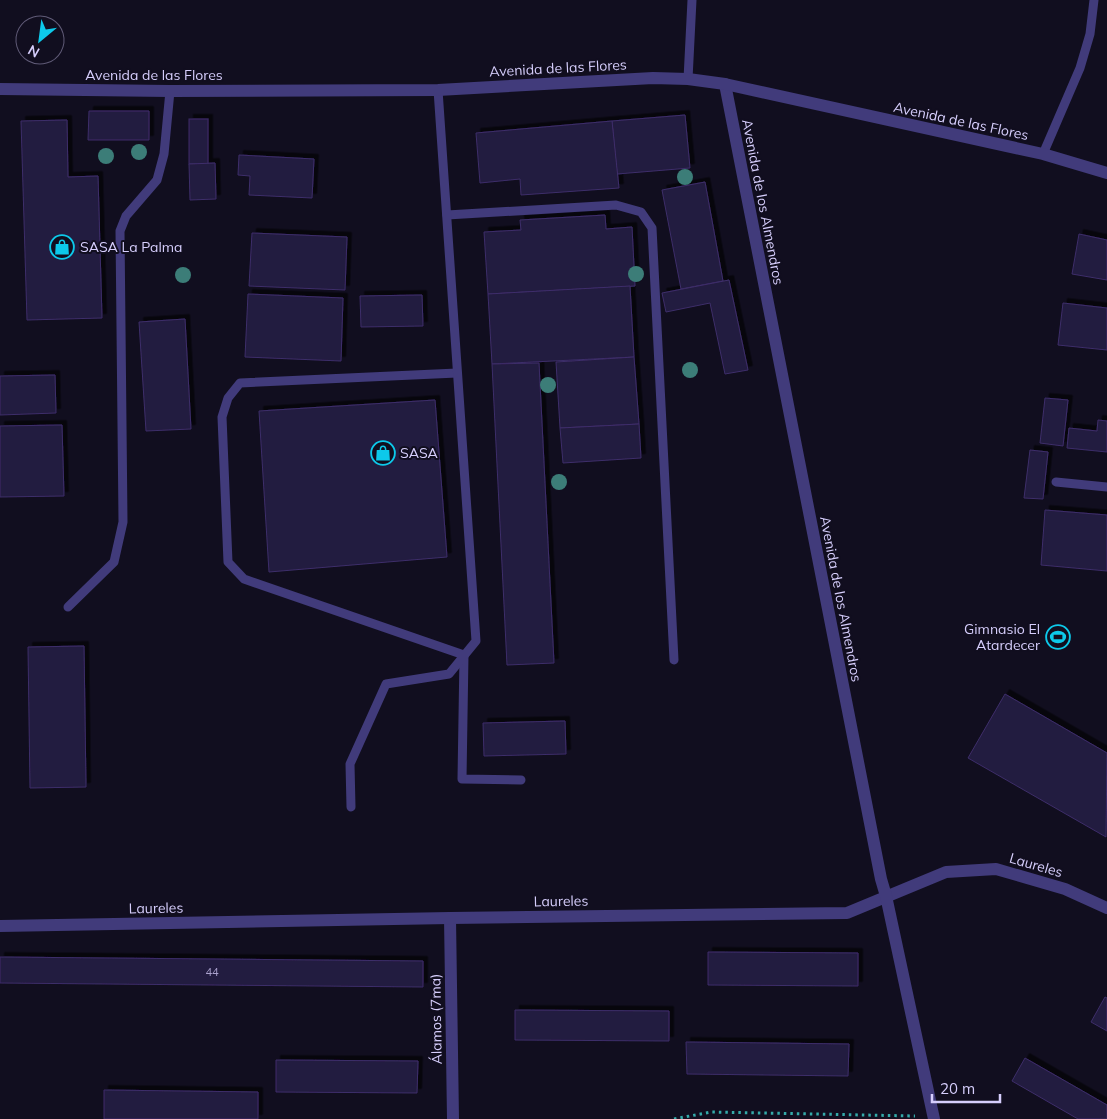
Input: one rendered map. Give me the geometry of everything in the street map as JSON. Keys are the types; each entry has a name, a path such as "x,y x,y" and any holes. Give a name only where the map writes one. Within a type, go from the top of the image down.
{"street":[{"name":"Avenida de las Flores","path":"0,89 170,91 438,90 653,78 688,79 725,84 1043,154 1107,173"},
{"name":"Avenida de los Almendros","path":"725,84 880,879 886,896 934,1118"},
{"name":"Laureles","path":"0,926 848,913 946,872 996,869 1065,889 1107,908"},
{"name":"Álamos (7ma)","path":"450,918 453,1119"}],"lane":[{"path":"688,79 692,0"},
{"path":"1043,154 1080,68 1090,34 1094,0"},
{"path":"351,807 350,764 386,684 449,674 476,641 438,90"},
{"path":"68,606 114,562 123,522 120,231 126,216 157,180 164,154 170,91"},
{"path":"447,215 616,205 641,212 652,228 674,660"},
{"path":"457,373 240,383 228,398 222,417 228,562 244,579 464,655"},
{"path":"1056,482 1107,487"},
{"path":"464,655 462,779 521,780"}],"path":[{"path":"674,1119 711,1112 934,1118"}],"building":[{"path":"89,111 149,111 149,140 88,140"},
{"path":"685,115 690,168 617,174 612,121"},
{"path":"189,119 208,119 208,164 189,164"},
{"name":"SASA La Palma","path":"67,120 68,177 98,176 102,318 27,320 21,121"},
{"path":"612,121 619,188 521,195 520,179 480,183 476,133"},
{"path":"239,155 314,159 312,198 249,195 250,176 238,175"},
{"path":"215,163 216,199 190,200 189,164"},
{"path":"705,182 723,281 681,289 662,190"},
{"path":"605,215 606,229 632,227 635,286 488,294 484,232 521,230 520,220"},
{"path":"252,233 347,237 345,290 249,286"},
{"path":"1079,234 1107,240 1107,280 1072,274"},
{"path":"729,280 748,370 725,374 710,303 666,312 662,293"},
{"path":"630,286 634,357 492,364 488,294"},
{"path":"248,294 343,298 341,361 245,357"},
{"path":"422,295 423,326 361,327 360,296"},
{"path":"1063,303 1107,308 1107,350 1058,345"},
{"path":"185,319 191,429 146,431 139,322"},
{"path":"634,357 639,424 560,428 556,362"},
{"path":"539,363 554,663 507,665 492,364"},
{"path":"55,375 56,413 0,415 0,376"},
{"path":"1045,398 1068,400 1063,446 1040,443"},
{"path":"435,400 447,557 269,572 259,411"},
{"path":"1098,420 1107,421 1107,452 1067,448 1069,428 1097,431"},
{"path":"639,424 641,458 563,463 560,428"},
{"path":"62,425 64,496 0,497 0,426"},
{"path":"1030,450 1048,452 1043,499 1024,498"},
{"path":"1045,510 1107,515 1107,571 1041,565"},
{"path":"84,646 86,787 30,788 28,647"},
{"path":"1005,694 1107,753 1106,837 968,758"},
{"path":"565,721 566,754 484,756 483,723"},
{"path":"708,952 858,953 858,986 708,985"},
{"path":"0,957 423,961 423,987 0,983"},
{"path":"1105,997 1107,998 1107,1031 1091,1022"},
{"path":"515,1010 669,1011 669,1041 515,1040"},
{"path":"686,1042 849,1044 848,1076 687,1074"},
{"path":"1025,1058 1107,1105 1107,1119 1078,1119 1012,1081"},
{"path":"276,1060 418,1061 417,1093 276,1092"},
{"path":"104,1090 258,1092 258,1119 104,1119"}],"place":[{"name":"SASA La Palma","path":"62,247"},
{"name":"SASA","path":"383,453"},
{"name":"Gimnasio El Atardecer","path":"1058,637"}]}
